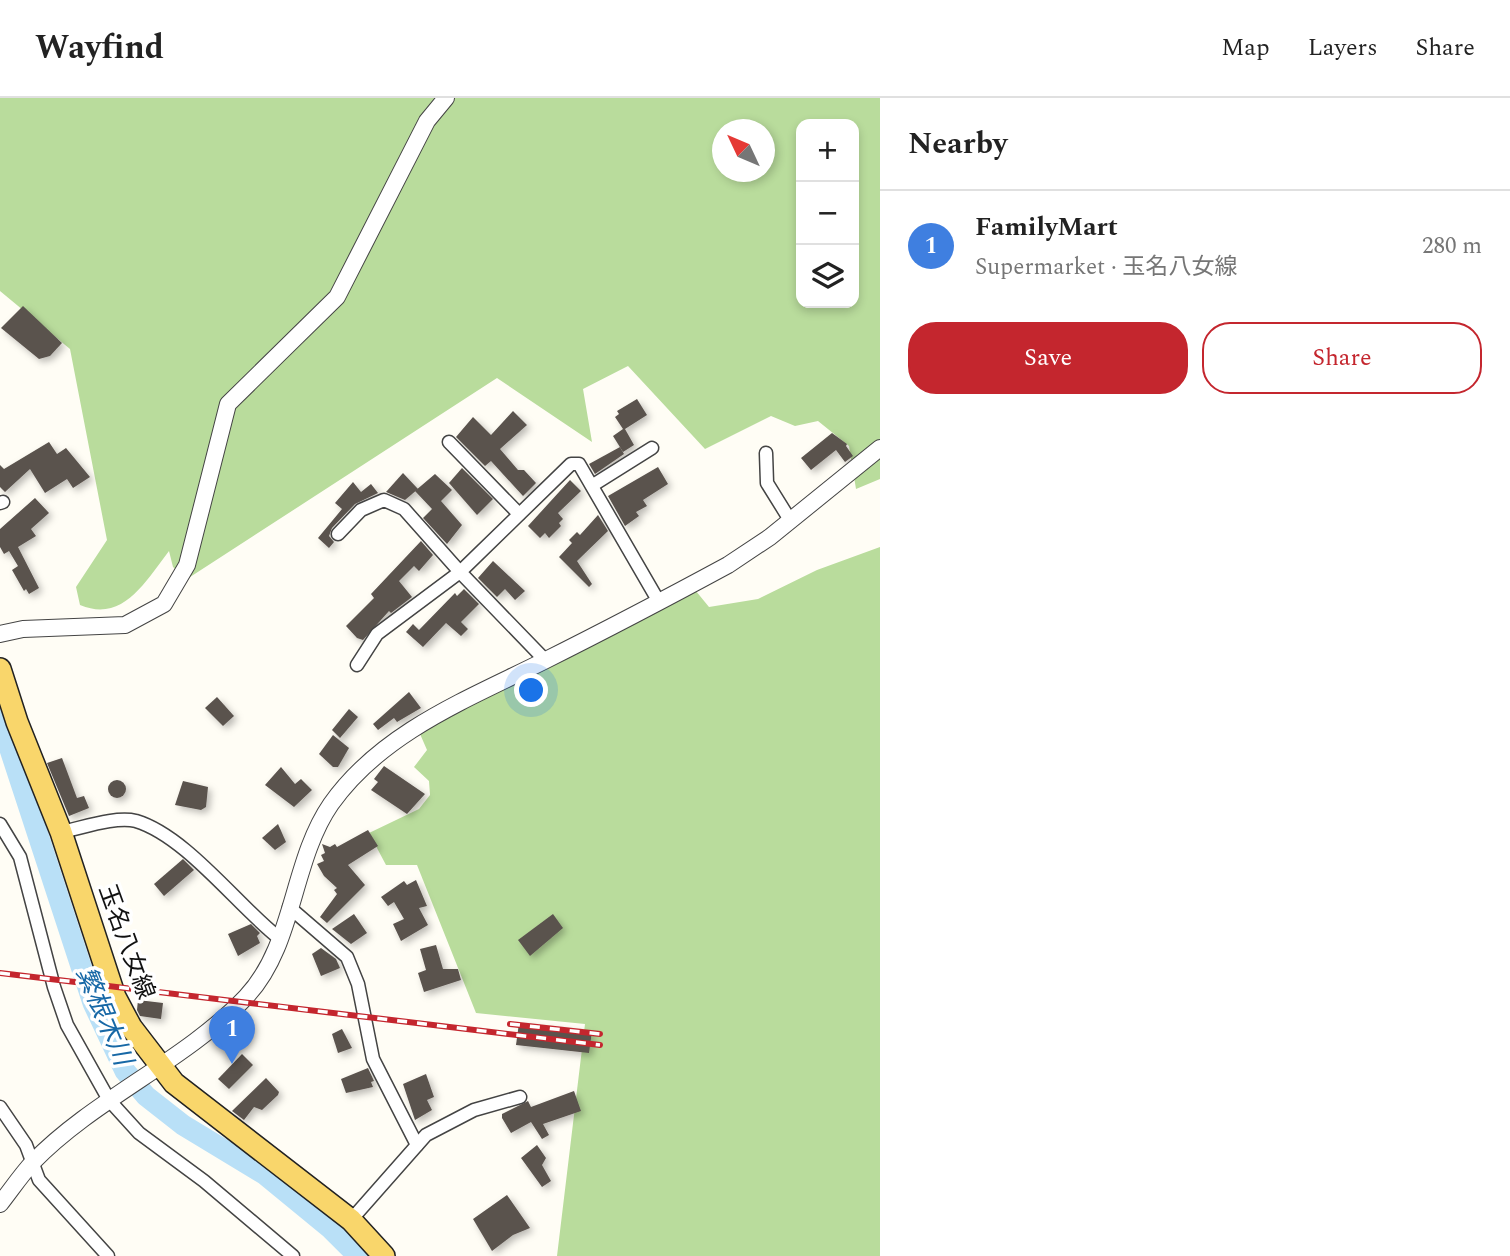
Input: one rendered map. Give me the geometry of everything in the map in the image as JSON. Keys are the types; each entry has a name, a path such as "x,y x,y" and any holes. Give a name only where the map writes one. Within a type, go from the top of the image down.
{"main road":[{"name":"玉名八女線","path":"0,669 17,722 61,832 115,997 154,1069 351,1220 383,1256"}],"street":[{"path":"0,634 23,629 125,625 164,604 187,565 228,404 337,297 427,121 446,98"},
{"path":"449,442 519,514"},
{"path":"593,485 652,448"},
{"path":"0,1204 33,1162 111,1099 222,1020 248,995 264,973 279,938 310,846 330,806 353,776 402,736 450,708 728,565 790,520 880,448"},
{"path":"766,453 767,483 790,520"},
{"path":"357,665 377,634 460,572 570,464 579,464 593,485 659,601"},
{"path":"338,534 361,510 384,500 404,509 545,660"},
{"path":"61,832 135,821 184,849 256,920 279,938"},
{"path":"0,824 20,857 54,987 67,1025 111,1099 139,1133 204,1181 293,1256"},
{"path":"289,907 347,957 358,985 373,1059 417,1145"},
{"path":"351,1220 426,1135 452,1120 520,1097"},
{"path":"0,1107 26,1145 39,1180 108,1256"}],"green space":[{"path":"0,98 880,98 880,479 856,489 849,446 818,421 795,426 771,416 705,449 628,366 583,389 592,442 497,378 187,579 173,567 169,551 132,596 109,609 95,609 80,605 76,587 107,540 70,349 0,291"},
{"path":"880,547 880,1256 557,1256 585,1024 476,1013 417,865 386,865 369,833 419,809 430,795 429,781 414,767 427,750 417,727 691,585 709,607 758,599 817,570"}],"building":[{"path":"23,306 62,343 50,356 39,359 1,328"},
{"path":"637,399 647,415 625,429 634,445 623,452 613,436 623,429 615,417 619,414 617,411"},
{"path":"513,411 527,425 500,449 518,470 524,470 536,483 523,496 491,461 485,466 456,437 473,417 491,435"},
{"path":"832,433 847,444 853,456 845,462 836,450 811,470 801,458"},
{"path":"49,442 57,454 66,448 90,477 73,488 67,479 45,493 30,469 5,492 0,487 0,465 4,469"},
{"path":"620,447 624,454 595,474 589,464"},
{"path":"658,467 668,484 643,500 647,506 636,512 639,516 625,526 608,496"},
{"path":"462,468 493,499 477,515 449,483"},
{"path":"403,473 418,489 405,500 386,492"},
{"path":"435,474 452,490 441,501 462,525 447,544 423,518 432,509 415,491"},
{"path":"570,480 581,491 558,513 563,519 559,523 561,526 549,538 545,533 540,538 528,526"},
{"path":"353,482 361,492 371,484 378,493 355,504 332,528 329,536 334,542 329,548 318,538 342,509 335,503"},
{"path":"35,498 49,513 31,529 36,536 18,547 39,588 29,594 26,589 24,591 12,570 18,566 9,551 4,554 0,547 0,529"},
{"path":"598,515 608,531 577,561 592,584 589,587 559,557 572,543 569,540 577,532 580,535"},
{"path":"421,541 433,555 419,571 414,566 399,581 412,597 391,613 389,611 363,640 357,638 346,626 374,598 371,594"},
{"path":"493,561 525,591 515,600 505,589 497,597 478,578"},
{"path":"464,589 479,604 461,622 468,629 461,636 446,623 423,647 406,632 413,624 419,630 455,593 457,596"},
{"path":"409,692 421,708 397,722 394,718 378,730 373,724"},
{"path":"217,697 234,716 223,726 205,708"},
{"path":"349,709 358,717 340,738 332,730"},
{"path":"333,735 349,748 338,767 333,767 319,754"},
{"path":"62,758 77,798 84,796 89,808 69,816 47,763"},
{"path":"384,766 425,794 407,814 371,790 378,782 374,779"},
{"path":"281,767 295,784 301,779 312,790 294,807 265,785"},
{"path":"117,780 123,783 126,789 123,795 117,798 111,795 108,789 111,783"},
{"path":"183,781 208,787 206,807 201,810 175,805"},
{"path":"278,824 286,842 275,850 262,838"},
{"path":"368,830 378,846 348,865 365,885 327,923 320,917 337,894 334,890 337,888 324,876 317,864 324,861 321,855 325,853 322,844 330,847 335,844 337,847"},
{"path":"183,859 194,870 164,896 154,884"},
{"path":"416,880 427,906 419,908 428,925 401,941 393,924 404,919 394,902 388,906 381,897 404,881 407,885"},
{"path":"354,914 367,933 351,944 332,929"},
{"path":"553,914 563,928 530,956 518,940"},
{"path":"251,924 260,933 257,936 260,943 238,956 228,934"},
{"path":"436,945 443,969 458,969 461,980 424,992 418,973 426,970 420,949"},
{"path":"321,948 336,959 340,968 321,976 312,954"},
{"path":"138,1000 163,1003 161,1019 140,1016 137,1010"},
{"path":"519,1023 592,1031 589,1053 516,1045"},
{"path":"342,1029 352,1048 338,1053 332,1034"},
{"path":"242,1054 253,1065 229,1089 218,1079"},
{"path":"368,1068 374,1081 371,1082 373,1087 346,1093 341,1079"},
{"path":"426,1074 434,1097 427,1100 432,1110 415,1120 403,1084"},
{"path":"266,1078 279,1092 278,1095 262,1110 254,1107 244,1120 232,1111"},
{"path":"574,1091 581,1111 543,1124 549,1135 542,1139 531,1122 511,1133 502,1118 502,1114 528,1101 531,1107"},
{"path":"537,1145 546,1158 542,1165 551,1181 542,1187 521,1158"},
{"path":"507,1195 530,1228 513,1235 492,1251 473,1219"}],"waterway":[{"name":"繁根木川","path":"0,719 93,1003 125,1071 146,1096 183,1125 264,1174 331,1229 358,1256"}],"railway":[{"path":"0,973 600,1045"},
{"path":"510,1024 600,1034"}],"place":[{"name":"FamilyMart","path":"232,1064"}]}
